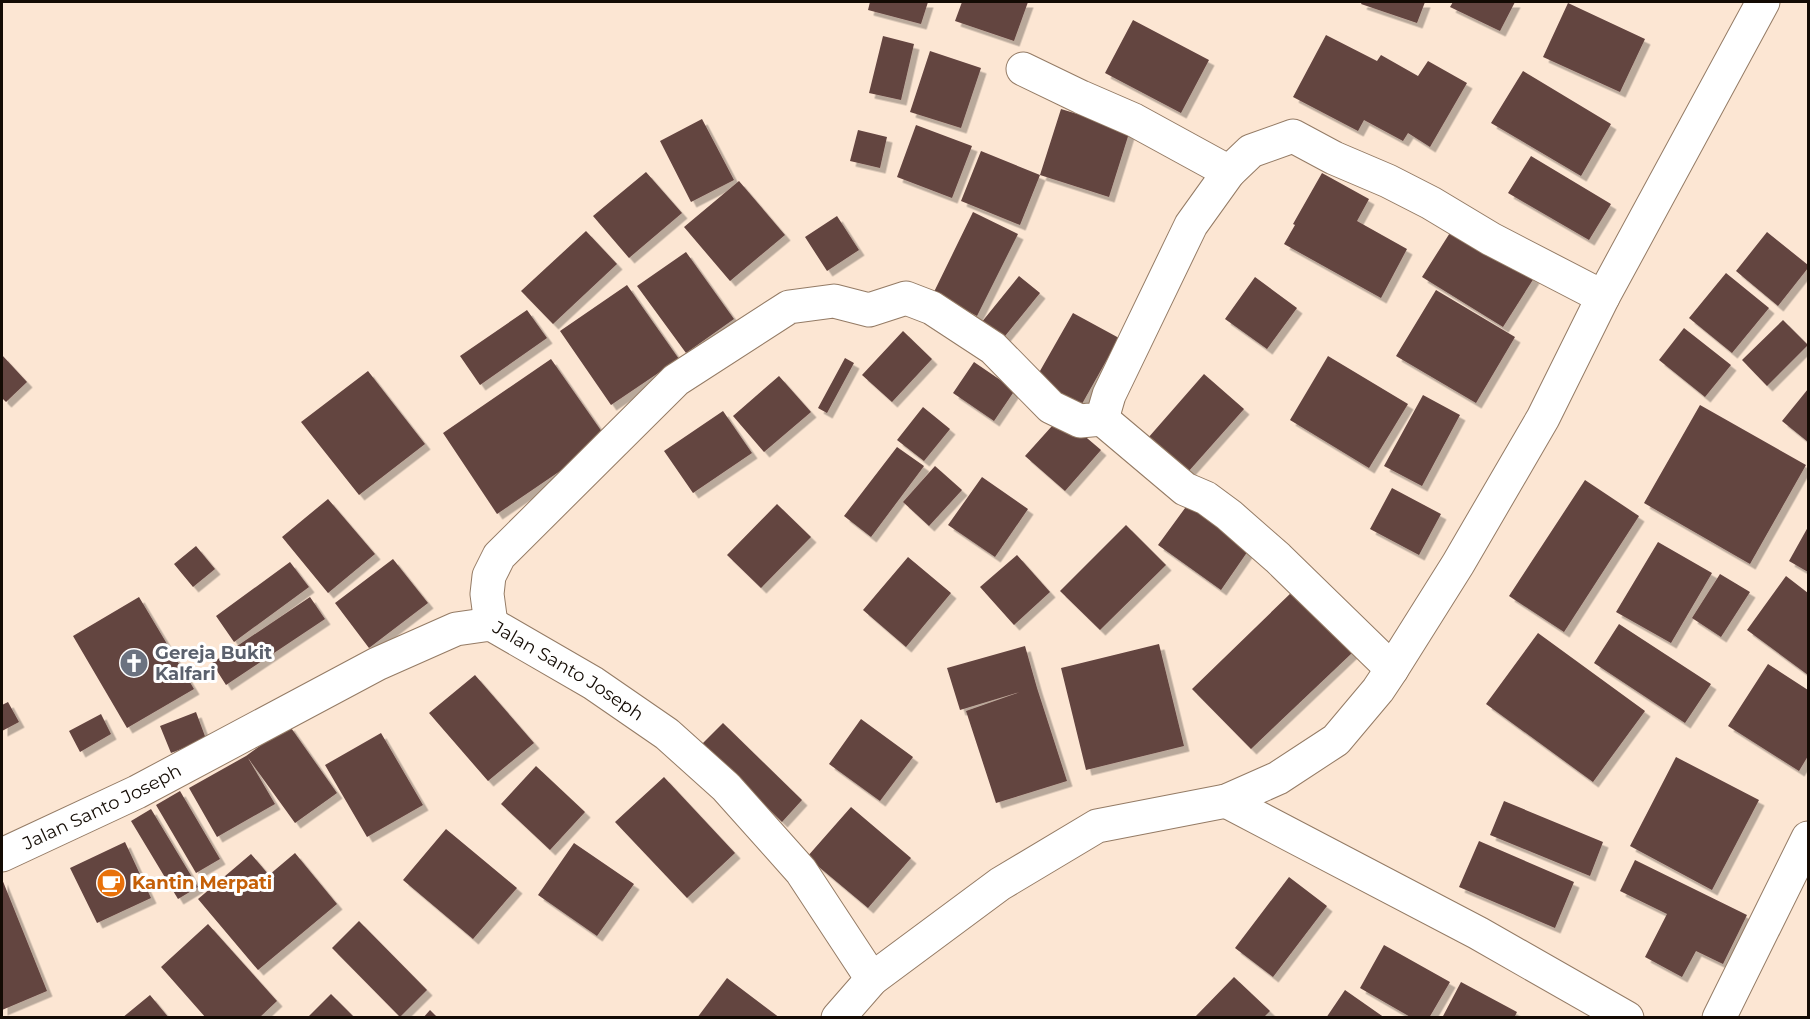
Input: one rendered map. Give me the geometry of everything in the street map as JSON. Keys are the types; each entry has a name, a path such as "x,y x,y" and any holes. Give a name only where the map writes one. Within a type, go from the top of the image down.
{"street":[{"path":"838,1017 872,979 1000,884 1097,826 1226,801 1278,778 1336,740 1378,690 1392,669 1458,564 1543,418 1603,297 1763,2"},
{"path":"1023,69 1134,120 1229,172"},
{"path":"1102,419 1109,395 1191,225 1229,172 1251,151 1293,136 1334,158 1388,180 1491,239 1603,297"},
{"path":"491,624 487,594 489,576 499,556 676,380 789,307 834,301 868,310 906,298 932,308 993,348 1051,407 1080,422 1102,419 1185,489 1206,498 1229,515 1303,582 1392,669"},
{"name":"Jalan Santo Joseph","path":"2,855 138,792 377,664 456,629 491,624 593,683 668,734 726,787 801,871 872,979"},
{"path":"1226,801 1478,933 1627,1017"},
{"path":"1719,1017 1809,838"}],"building":[{"path":"870,2 928,2 921,24 868,10"},
{"path":"962,2 1028,2 1014,41 955,21"},
{"path":"1362,2 1425,2 1417,23 1361,4"},
{"path":"1453,2 1515,2 1500,31 1450,7"},
{"path":"1568,3 1645,39 1620,92 1543,57"},
{"path":"1133,20 1209,60 1181,113 1105,73"},
{"path":"1326,35 1377,61 1381,55 1418,76 1428,61 1467,83 1430,147 1408,133 1403,141 1364,120 1358,131 1293,97"},
{"path":"883,36 914,44 901,100 869,93"},
{"path":"930,51 981,68 961,128 910,112"},
{"path":"1523,71 1611,124 1581,176 1491,123"},
{"path":"1061,109 1130,130 1109,197 1040,175"},
{"path":"702,119 734,180 691,202 660,141"},
{"path":"916,125 972,146 952,198 897,177"},
{"path":"858,130 887,137 880,168 850,161"},
{"path":"981,151 1040,175 1020,225 961,201"},
{"path":"1531,156 1611,204 1589,240 1508,193"},
{"path":"646,172 682,213 629,258 593,216"},
{"path":"1322,173 1369,199 1357,221 1407,249 1381,298 1284,244"},
{"path":"739,181 785,235 730,281 684,227"},
{"path":"973,212 1018,234 977,316 933,294"},
{"path":"837,216 859,250 827,271 805,237"},
{"path":"1453,228 1534,278 1503,327 1422,277"},
{"path":"586,231 617,264 553,324 521,291"},
{"path":"1767,232 1808,265 1778,306 1736,271"},
{"path":"686,252 734,319 686,353 637,286"},
{"path":"1726,273 1769,308 1732,353 1689,318"},
{"path":"1019,276 1040,293 1001,341 981,323"},
{"path":"1255,277 1297,308 1267,349 1225,319"},
{"path":"627,285 679,359 611,405 560,331"},
{"path":"1436,290 1515,337 1476,403 1396,356"},
{"path":"527,310 547,338 480,385 460,356"},
{"path":"1073,313 1119,338 1078,411 1032,385"},
{"path":"1783,320 1808,345 1767,386 1742,360"},
{"path":"1684,328 1731,365 1705,397 1659,360"},
{"path":"903,331 932,359 892,402 862,375"},
{"path":"2,355 27,382 6,402 2,398"},
{"path":"1328,356 1408,404 1369,468 1290,420"},
{"path":"845,358 854,363 827,413 818,408"},
{"path":"551,359 607,439 497,514 443,433"},
{"path":"974,362 1015,390 994,421 953,393"},
{"path":"368,371 425,444 359,495 301,422"},
{"path":"1204,374 1244,409 1180,481 1141,446"},
{"path":"779,376 811,412 764,452 733,416"},
{"path":"1808,389 1808,442 1782,421"},
{"path":"1423,395 1460,415 1422,486 1384,466"},
{"path":"1700,405 1806,465 1750,564 1644,503"},
{"path":"923,407 950,429 924,461 897,440"},
{"path":"723,411 752,453 693,493 664,451"},
{"path":"1061,416 1101,450 1065,491 1025,456"},
{"path":"897,447 924,466 871,537 844,516"},
{"path":"935,466 962,490 929,526 903,502"},
{"path":"982,477 1028,509 995,557 948,525"},
{"path":"1585,480 1639,516 1564,632 1509,596"},
{"path":"1392,488 1441,514 1419,555 1370,529"},
{"path":"328,499 375,554 328,593 282,537"},
{"path":"777,504 811,537 761,588 727,555"},
{"path":"1188,504 1250,548 1221,590 1158,545"},
{"path":"1126,525 1166,565 1100,630 1060,591"},
{"path":"1808,527 1808,572 1789,561"},
{"path":"1658,542 1712,573 1671,643 1616,612"},
{"path":"196,546 215,569 193,587 174,564"},
{"path":"1017,555 1050,592 1014,625 980,587"},
{"path":"908,557 951,593 906,647 863,610"},
{"path":"393,559 428,603 369,648 335,603"},
{"path":"290,562 309,587 234,642 216,616"},
{"path":"1720,574 1750,592 1721,637 1692,618"},
{"path":"1786,576 1808,593 1808,675 1747,630"},
{"path":"1293,591 1352,653 1251,749 1192,689"},
{"name":"Gereja Bukit Kalfari","path":"139,597 194,689 127,728 73,636"},
{"path":"310,597 325,619 226,685 212,663"},
{"path":"1619,624 1711,684 1685,723 1594,663"},
{"path":"1538,633 1645,711 1593,782 1486,704"},
{"path":"1159,644 1184,746 1086,770 1061,668"},
{"path":"1025,646 1067,781 996,803 966,711 1020,692 960,710 947,668"},
{"path":"1768,664 1808,690 1808,756 1799,771 1728,726"},
{"path":"475,675 534,743 488,781 429,713"},
{"path":"8,702 19,722 2,731 2,705"},
{"path":"196,712 206,739 171,753 160,726"},
{"path":"101,714 111,734 80,752 69,731"},
{"path":"861,719 913,757 880,801 829,764"},
{"path":"723,723 802,800 782,822 702,744"},
{"path":"289,725 337,793 295,823 248,758 275,804 217,837 189,788 246,756"},
{"path":"381,733 423,805 367,837 325,765"},
{"path":"1676,757 1759,800 1712,890 1630,846"},
{"path":"536,766 585,812 550,850 501,804"},
{"path":"664,777 735,853 687,898 615,822"},
{"path":"180,791 220,859 196,873 156,805"},
{"path":"1504,801 1603,842 1590,876 1490,835"},
{"path":"851,807 911,858 868,908 807,857"},
{"path":"151,809 198,887 178,899 131,821"},
{"path":"446,829 517,888 473,939 403,880"},
{"path":"1479,841 1574,882 1555,928 1459,887"},
{"name":"Kantin Merpati","path":"125,842 151,898 97,923 70,868"},
{"path":"574,843 634,884 597,936 538,895"},
{"path":"295,853 337,904 258,970 198,899 251,854 269,875"},
{"path":"1635,860 1747,915 1723,964 1696,951 1682,977 1645,957 1667,914 1620,891"},
{"path":"1289,877 1327,906 1273,977 1235,948"},
{"path":"2,879 47,991 2,1010"},
{"path":"359,921 427,990 400,1017 332,948"},
{"path":"208,924 277,1001 259,1018 206,1018 161,967"},
{"path":"1384,945 1450,982 1429,1018 1412,1018 1360,988"},
{"path":"1234,977 1270,1011 1263,1018 1194,1018"},
{"path":"727,978 780,1018 697,1018"},
{"path":"1461,982 1517,1012 1514,1018 1442,1018"},
{"path":"1345,990 1385,1018 1326,1018"},
{"path":"331,994 355,1018 307,1018"},
{"path":"150,995 169,1018 122,1018"},
{"path":"430,1010 438,1018 423,1018"}],"place":[{"name":"Gereja Bukit Kalfari","path":"134,663"},
{"name":"Kantin Merpati","path":"111,883"}]}
